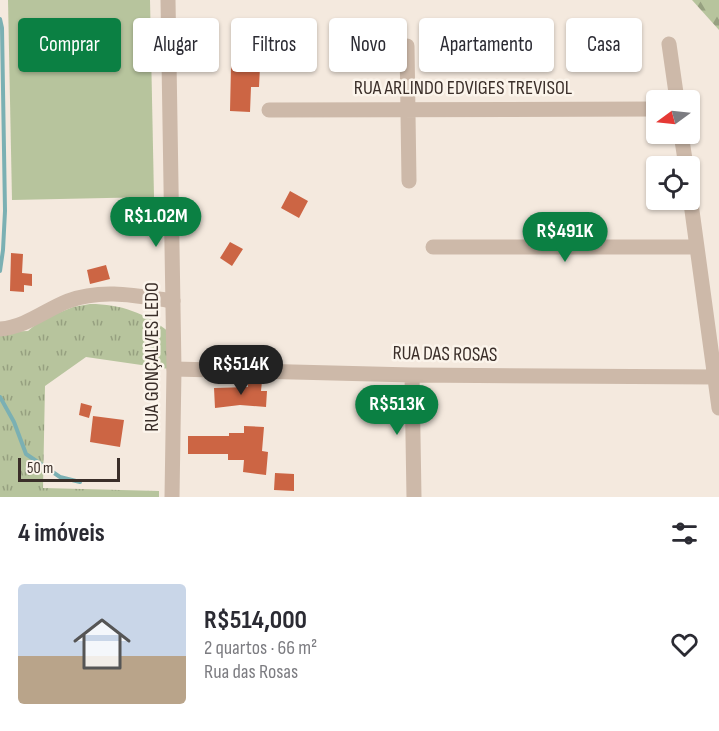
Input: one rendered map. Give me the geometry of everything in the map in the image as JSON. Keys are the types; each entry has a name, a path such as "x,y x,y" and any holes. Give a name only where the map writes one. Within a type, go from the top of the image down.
{"street":[{"name":"RUA GONÇALVES LEDO","path":"168,0 174,369 172,497"},
{"path":"669,45 676,90"},
{"path":"407,46 409,181"},
{"name":"RUA ARLINDO EDVIGES TREVISOL","path":"269,110 646,109"},
{"path":"692,210 719,408"},
{"path":"433,247 697,247"},
{"path":"0,329 21,324 36,318 49,308 93,294 117,293 173,301"},
{"name":"RUA DAS ROSAS","path":"174,369 412,375 715,377"},
{"path":"412,375 414,497"}],"green space":[{"path":"8,0 150,0 150,18 133,18 133,72 151,72 154,197 12,200"},
{"path":"692,0 719,0 719,30"},
{"path":"90,304 132,311 169,332 169,369 86,357 45,386 43,488 159,491 159,497 0,497 0,332 28,331 41,320 73,307"}],"building":[{"path":"231,66 231,72 260,72 259,87 251,87 250,112 230,111"},
{"path":"290,191 308,201 299,218 281,208"},
{"path":"230,242 243,249 232,266 220,258"},
{"path":"11,253 23,254 22,273 32,274 32,286 24,285 24,292 10,291"},
{"path":"106,265 110,279 90,284 87,270"},
{"path":"248,381 262,381 261,391 267,391 266,407 240,405 215,408 214,388 248,387"},
{"path":"81,403 92,406 89,418 79,415"},
{"path":"93,416 124,420 120,447 90,442"},
{"path":"244,426 264,427 262,451 268,452 266,475 243,472 244,460 228,460 228,454 188,454 188,436 229,436 229,433 244,433"},
{"path":"275,473 294,474 294,491 274,490"}],"waterway":[{"path":"0,19 5,211 0,271"},
{"path":"0,397 14,422 26,454 60,477 80,482"}]}
